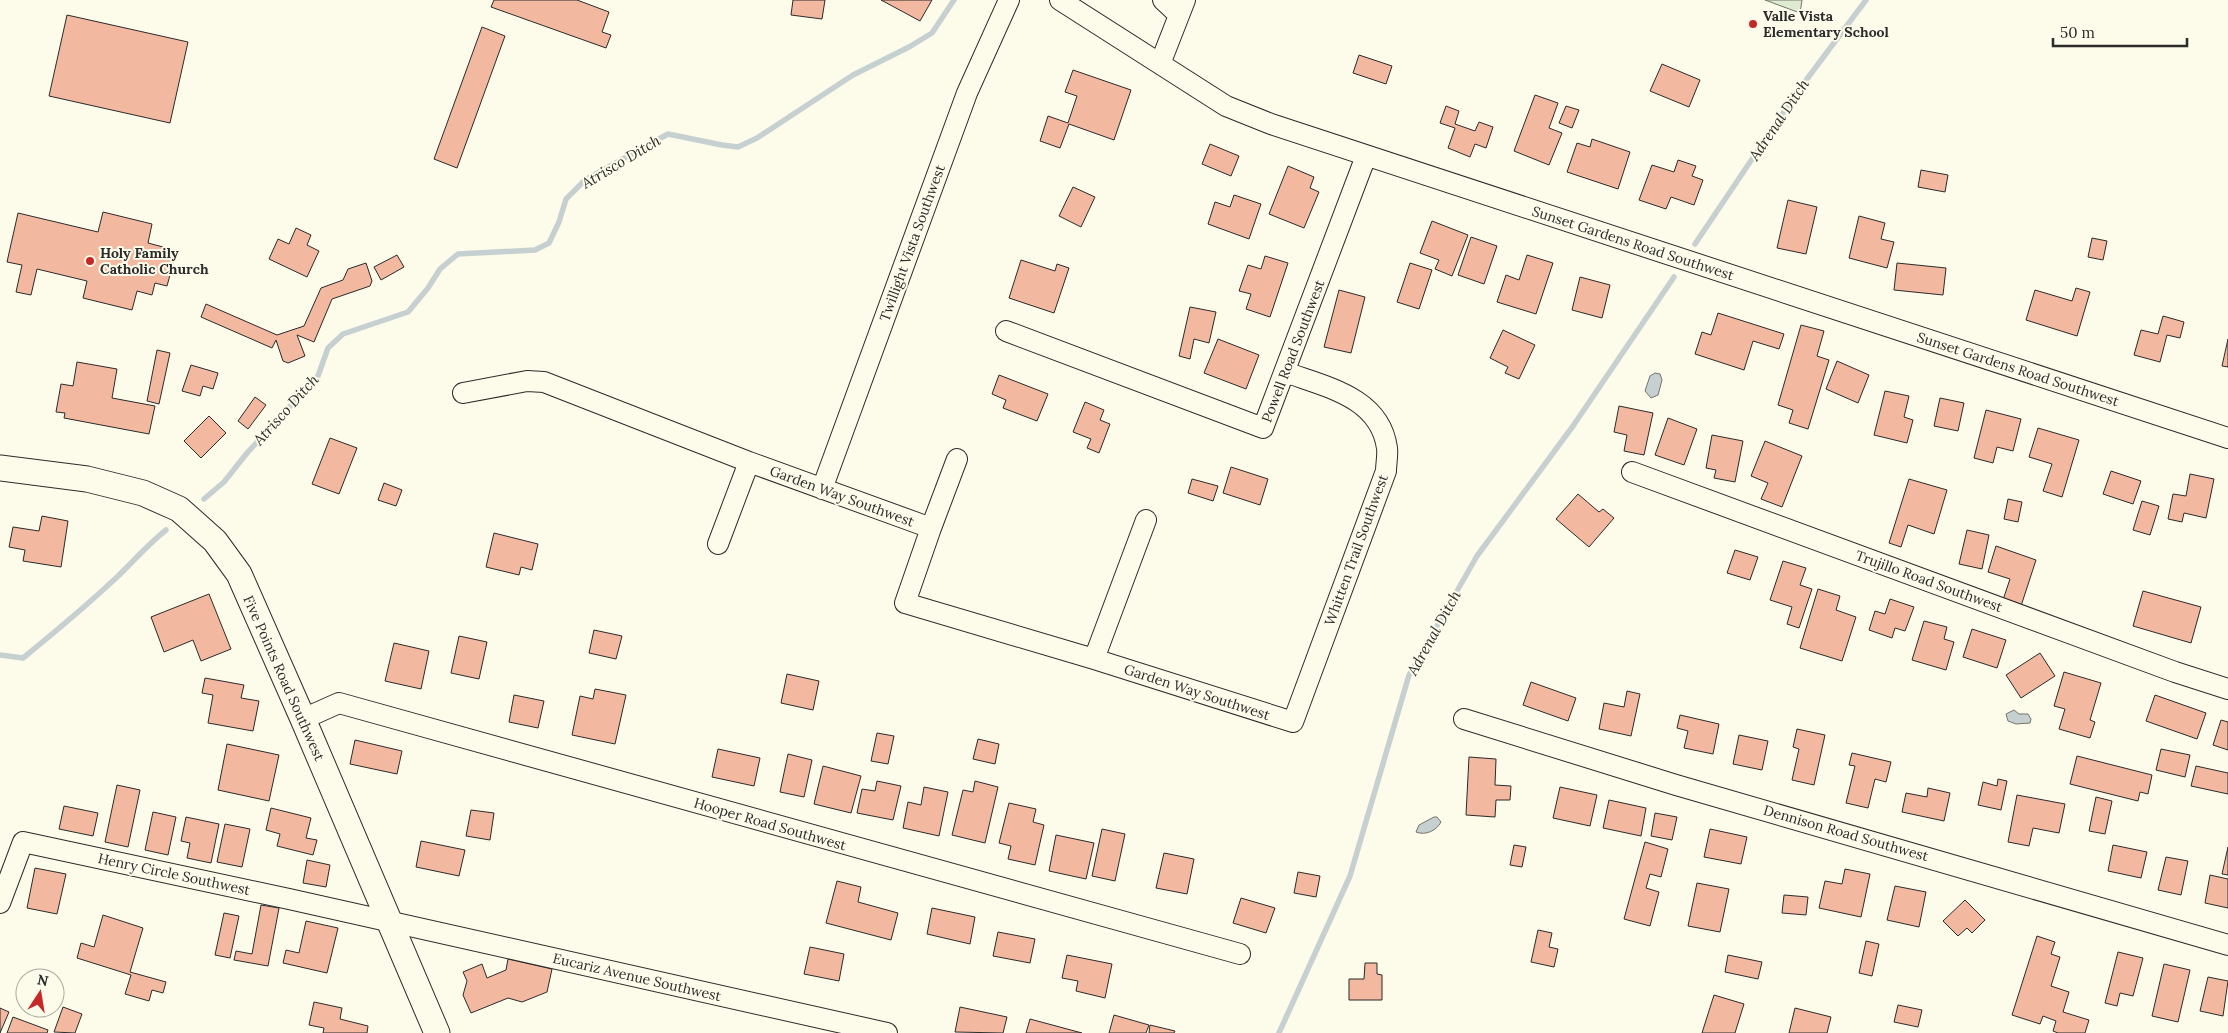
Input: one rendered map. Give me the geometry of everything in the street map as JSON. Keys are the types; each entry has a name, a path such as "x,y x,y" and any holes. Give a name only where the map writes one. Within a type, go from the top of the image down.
{"main road":[{"name":"Five Points Road Southwest","path":"0,468 87,479 143,493 179,509 215,541 239,574 437,1033"}],"street":[{"name":"Twillight Vista Southwest","path":"822,489 967,93 1009,0"},
{"name":"Sunset Gardens Road Southwest","path":"1060,0 1226,106 1366,156 2228,438"},
{"path":"1160,64 1182,8 1163,0"},
{"name":"Powell Road Southwest","path":"1006,331 1263,428 1366,156"},
{"name":"Whitten Trail Southwest","path":"1285,372 1355,398 1372,412 1382,430 1388,448 1386,471 1293,722"},
{"name":"Garden Way Southwest","path":"462,393 527,381 544,382 749,462 931,528 905,603 1094,659 1293,722"},
{"path":"931,528 957,458"},
{"path":"718,544 749,462"},
{"name":"Trujillo Road Southwest","path":"1632,472 2175,672 2228,688"},
{"path":"1094,659 1146,520"},
{"name":"Hooper Road Southwest","path":"303,719 339,703 1240,954"},
{"name":"Dennison Road Southwest","path":"1464,719 1676,785 2228,944"},
{"name":"Henry Circle Southwest","path":"0,903 22,842 388,922"},
{"name":"Eucariz Avenue Southwest","path":"388,922 884,1033"}],"green space":[{"path":"1765,0 1802,0 1800,13"}],"shaded area":[{"path":"1655,373 1660,374 1662,380 1658,395 1651,398 1645,391 1650,376"},
{"path":"2014,710 2019,714 2028,714 2031,719 2030,723 2016,724 2008,721 2006,714"},
{"path":"1437,817 1441,822 1431,832 1416,832 1419,825"}],"building":[{"path":"494,0 577,0 609,12 602,32 611,35 606,48 491,7"},
{"path":"793,0 825,0 822,19 791,15"},
{"path":"881,0 932,0 920,21"},
{"path":"67,15 188,42 170,123 49,96"},
{"path":"482,27 505,36 457,168 434,159"},
{"path":"1359,55 1392,66 1386,84 1353,73"},
{"path":"1662,64 1700,80 1689,107 1650,91"},
{"path":"1073,70 1131,90 1114,140 1069,124 1060,148 1040,141 1048,116 1068,123 1077,96 1065,92"},
{"path":"1535,95 1558,103 1549,128 1562,133 1549,165 1514,151"},
{"path":"1446,106 1459,111 1455,124 1475,131 1479,122 1493,127 1486,148 1475,144 1470,157 1448,148 1455,128 1440,123"},
{"path":"1566,106 1579,110 1572,128 1559,123"},
{"path":"1592,139 1630,152 1618,189 1567,172 1577,143 1590,147"},
{"path":"1210,144 1239,156 1231,176 1202,164"},
{"path":"1678,160 1696,166 1692,176 1703,180 1694,205 1671,197 1666,209 1639,200 1652,165 1674,172"},
{"path":"1288,166 1314,177 1310,188 1319,192 1304,228 1269,214"},
{"path":"1921,170 1948,175 1945,192 1918,187"},
{"path":"1073,187 1095,197 1081,227 1059,216"},
{"path":"1234,195 1261,204 1249,239 1208,224 1215,202 1230,207"},
{"path":"1788,200 1817,207 1806,254 1777,248"},
{"name":"Holy Family Catholic Church","path":"103,212 152,224 148,243 163,247 161,257 174,260 167,286 155,283 152,295 137,291 132,310 83,298 87,281 37,269 31,295 16,292 22,265 7,262 18,213 98,232"},
{"path":"1859,216 1885,223 1881,239 1894,242 1887,268 1849,258"},
{"path":"1432,221 1468,235 1452,276 1435,269 1439,260 1420,253"},
{"path":"296,228 311,235 307,245 319,251 307,277 269,259 278,239 289,244"},
{"path":"1471,237 1497,246 1484,284 1458,275"},
{"path":"2092,238 2107,241 2103,260 2088,257"},
{"path":"397,255 404,267 381,280 374,267"},
{"path":"1527,255 1553,263 1536,314 1497,302 1506,275 1519,280"},
{"path":"1265,256 1288,263 1270,317 1246,309 1251,294 1239,291 1248,265 1261,269"},
{"path":"1021,260 1055,271 1057,264 1069,268 1054,313 1009,298"},
{"path":"366,263 372,281 370,286 332,299 314,342 297,335 305,356 288,363 283,361 276,340 272,348 201,317 206,304 277,335 304,326 321,288 343,280 348,269"},
{"path":"1410,263 1432,270 1419,309 1397,302"},
{"path":"1897,263 1946,268 1943,295 1894,290"},
{"path":"1580,277 1610,285 1602,318 1572,310"},
{"path":"2076,288 2090,292 2077,336 2026,320 2035,290 2072,301"},
{"path":"1339,290 1365,297 1351,353 1324,347"},
{"path":"1190,307 1216,312 1209,343 1194,339 1190,359 1179,356"},
{"path":"1718,313 1784,334 1779,349 1753,341 1744,370 1695,354 1702,332 1711,335"},
{"path":"2163,316 2184,322 2180,338 2167,335 2160,362 2134,355 2141,330 2158,334"},
{"path":"1801,325 1824,331 1817,356 1829,360 1808,429 1789,423 1793,410 1778,405"},
{"path":"1503,330 1535,345 1519,379 1505,373 1508,367 1490,358"},
{"path":"1218,339 1259,355 1246,389 1204,373"},
{"path":"2228,339 2228,367 2222,366"},
{"path":"157,350 170,353 159,404 147,401"},
{"path":"1837,361 1869,375 1858,403 1826,389"},
{"path":"77,362 117,369 112,398 155,406 149,434 64,418 65,413 56,412 61,384 73,386"},
{"path":"191,365 218,373 213,389 203,386 200,396 182,391"},
{"path":"999,375 1048,394 1037,421 1003,408 1006,400 992,394"},
{"path":"1885,391 1909,396 1904,417 1913,420 1907,443 1874,435"},
{"path":"255,397 266,405 248,429 238,421"},
{"path":"1940,398 1964,403 1958,431 1934,426"},
{"path":"1085,402 1104,410 1100,420 1110,424 1099,453 1087,448 1091,439 1073,432"},
{"path":"1619,406 1653,413 1644,455 1624,451 1627,435 1614,432"},
{"path":"1986,410 2021,419 2013,451 1997,447 1993,463 1974,458"},
{"path":"209,416 226,433 201,458 184,441"},
{"path":"1668,418 1697,429 1684,465 1655,455"},
{"path":"2038,428 2079,440 2062,497 2043,491 2052,464 2029,457"},
{"path":"1712,435 1743,441 1735,482 1714,478 1716,470 1706,468"},
{"path":"330,438 357,448 339,494 312,484"},
{"path":"1765,441 1802,456 1782,507 1761,499 1768,483 1751,476"},
{"path":"1231,467 1268,479 1260,505 1223,493"},
{"path":"2111,471 2141,481 2133,504 2103,494"},
{"path":"2190,474 2214,479 2206,518 2184,513 2182,522 2168,519 2173,494 2186,496"},
{"path":"1192,479 1218,486 1213,501 1188,493"},
{"path":"1909,479 1947,490 1934,534 1908,525 1901,547 1889,543"},
{"path":"384,483 402,490 396,506 378,500"},
{"path":"1578,494 1599,512 1603,509 1614,518 1589,547 1556,519"},
{"path":"2008,499 2022,502 2018,522 2004,519"},
{"path":"2142,501 2159,506 2150,535 2133,530"},
{"path":"42,516 68,521 61,567 23,561 25,550 9,547 13,527 39,531"},
{"path":"1967,530 1989,535 1982,569 1959,564"},
{"path":"494,533 538,544 532,570 521,567 519,575 486,567"},
{"path":"1996,546 2036,560 2021,606 2003,600 2010,579 1988,572"},
{"path":"1735,550 1758,557 1750,580 1727,573"},
{"path":"1783,561 1806,568 1800,585 1812,589 1799,628 1787,624 1792,607 1770,600"},
{"path":"1818,589 1840,596 1836,610 1856,617 1842,661 1800,648"},
{"path":"2143,591 2201,607 2191,643 2133,626"},
{"path":"209,594 231,649 201,661 193,640 164,652 151,617"},
{"path":"1890,599 1914,607 1905,631 1895,628 1892,638 1869,630 1875,611 1885,614"},
{"path":"1924,621 1947,627 1944,639 1954,642 1946,670 1912,660"},
{"path":"1972,629 2006,640 1997,668 1963,657"},
{"path":"594,630 622,636 616,659 589,653"},
{"path":"459,636 487,642 479,679 451,673"},
{"path":"394,643 429,651 421,689 385,681"},
{"path":"2040,653 2055,676 2021,698 2006,675"},
{"path":"2064,672 2101,683 2090,720 2095,722 2090,738 2059,729 2065,709 2054,706"},
{"path":"787,674 819,681 813,710 781,703"},
{"path":"205,678 244,685 241,698 259,701 253,731 208,723 213,695 202,693"},
{"path":"1531,682 1576,698 1568,721 1523,705"},
{"path":"595,689 626,695 615,744 572,735 580,696 593,699"},
{"path":"1627,691 1640,694 1631,736 1599,729 1604,703 1624,707"},
{"path":"514,695 544,701 538,728 509,722"},
{"path":"2155,695 2206,713 2197,739 2146,721"},
{"path":"1680,715 1719,724 1713,754 1684,748 1688,731 1677,728"},
{"path":"2221,720 2228,722 2228,750 2213,745"},
{"path":"1797,729 1825,735 1814,785 1792,780 1799,749 1793,747"},
{"path":"877,733 894,736 888,764 871,761"},
{"path":"1739,735 1768,741 1762,770 1733,764"},
{"path":"978,739 999,744 995,764 973,759"},
{"path":"355,740 402,751 397,774 350,764"},
{"path":"227,744 279,755 269,801 218,790"},
{"path":"718,749 760,758 754,786 712,777"},
{"path":"2161,749 2190,755 2185,777 2156,770"},
{"path":"1852,753 1891,762 1886,782 1875,779 1868,808 1846,803 1855,766 1849,765"},
{"path":"788,754 812,760 804,797 780,792"},
{"path":"2077,756 2152,775 2148,794 2140,792 2138,801 2070,784"},
{"path":"1469,757 1496,759 1495,785 1511,786 1510,800 1496,800 1495,817 1466,815"},
{"path":"823,766 861,776 851,813 814,804"},
{"path":"2196,766 2228,773 2228,794 2191,786"},
{"path":"1998,779 2007,781 2001,810 1978,805 1983,782 1997,786"},
{"path":"877,781 901,786 893,820 857,813 862,789 875,791"},
{"path":"975,781 998,787 985,843 952,835 963,790 973,792"},
{"path":"117,785 140,790 128,847 105,842"},
{"path":"924,787 948,792 939,836 903,828 908,802 921,805"},
{"path":"1560,787 1597,795 1590,826 1553,818"},
{"path":"1928,788 1950,793 1944,821 1902,812 1906,793 1927,797"},
{"path":"2017,795 2065,804 2059,833 2033,828 2029,846 2008,842"},
{"path":"2096,797 2112,801 2105,834 2089,831"},
{"path":"1609,800 1646,808 1641,836 1603,828"},
{"path":"1009,803 1036,809 1033,822 1044,825 1035,865 1008,859 1011,846 999,843"},
{"path":"64,806 98,813 93,836 59,829"},
{"path":"271,808 311,818 306,838 317,840 313,855 277,846 280,834 266,830"},
{"path":"471,810 494,813 490,840 466,836"},
{"path":"153,812 176,817 168,855 145,850"},
{"path":"1655,813 1677,817 1672,840 1651,836"},
{"path":"186,817 219,824 211,863 187,858 190,843 181,841"},
{"path":"225,824 250,829 242,867 217,862"},
{"path":"1102,829 1125,834 1115,881 1092,876"},
{"path":"1710,829 1747,837 1741,864 1704,857"},
{"path":"1056,835 1094,843 1086,879 1049,871"},
{"path":"421,841 465,850 459,876 416,867"},
{"path":"1645,842 1668,849 1661,877 1650,874 1646,888 1659,892 1650,926 1624,919"},
{"path":"1514,845 1526,847 1522,867 1510,865"},
{"path":"2113,845 2147,852 2141,878 2108,871"},
{"path":"2228,847 2228,875 2222,874"},
{"path":"1164,853 1194,859 1187,894 1156,888"},
{"path":"2166,857 2188,861 2181,895 2158,890"},
{"path":"307,860 330,865 326,887 303,883"},
{"path":"35,868 66,874 57,914 27,908"},
{"path":"1845,869 1870,874 1861,917 1819,908 1825,881 1842,884"},
{"path":"1298,872 1320,876 1316,897 1294,893"},
{"path":"2210,875 2228,879 2228,908 2205,903"},
{"path":"837,881 861,887 858,902 898,913 891,940 826,923"},
{"path":"1697,883 1729,889 1720,932 1688,926"},
{"path":"1895,886 1926,892 1919,927 1887,920"},
{"path":"1784,895 1808,897 1806,915 1782,913"},
{"path":"1241,898 1275,908 1266,933 1233,923"},
{"path":"1965,900 1985,920 1972,933 1967,928 1958,936 1943,921"},
{"path":"261,905 279,908 268,966 234,960 236,951 252,954"},
{"path":"932,908 975,917 970,944 927,934"},
{"path":"224,913 239,916 230,958 215,955"},
{"path":"103,915 143,928 130,972 166,982 163,993 152,990 149,1001 125,994 131,975 77,958 81,943 94,947"},
{"path":"306,921 338,928 327,973 283,963 286,950 299,953"},
{"path":"1538,930 1552,933 1549,947 1558,949 1554,967 1531,962"},
{"path":"998,932 1035,939 1030,963 993,956"},
{"path":"2037,936 2055,942 2051,954 2060,957 2051,986 2069,992 2063,1012 2089,1020 2085,1033 2058,1033 2053,1031 2056,1021 2043,1016 2040,1024 2012,1015"},
{"path":"1866,941 1879,944 1872,976 1859,973"},
{"path":"810,947 844,954 839,981 804,974"},
{"path":"2118,952 2143,958 2133,996 2120,993 2117,1006 2105,1003"},
{"path":"1067,955 1112,964 1105,998 1076,991 1078,981 1062,978"},
{"path":"1728,955 1762,962 1758,979 1725,972"},
{"path":"508,959 552,969 547,992 522,1002 508,998 471,1013 463,995 467,981 463,972 482,964 487,978 506,970"},
{"path":"1365,963 1377,963 1377,974 1382,975 1382,1000 1349,1000 1349,979 1364,979"},
{"path":"2164,964 2190,970 2178,1022 2152,1016"},
{"path":"2208,977 2228,981 2223,1016 2200,1011"},
{"path":"1714,995 1744,1004 1735,1033 1702,1033"},
{"path":"314,1002 342,1008 340,1019 368,1026 367,1033 323,1033 324,1028 309,1025"},
{"path":"1898,1005 1922,1010 1918,1027 1894,1022"},
{"path":"960,1007 1007,1017 1003,1033 955,1032"},
{"path":"0,1008 9,1012 0,1033"},
{"path":"65,1008 82,1014 75,1033 54,1032 59,1018 65,1018"},
{"path":"1795,1008 1831,1017 1827,1033 1789,1033"},
{"path":"1114,1015 1149,1025 1146,1033 1109,1033"},
{"path":"13,1017 48,1030 47,1033 7,1033"},
{"path":"1030,1019 1082,1033 1026,1033"},
{"path":"1150,1025 1175,1031 1174,1033 1149,1033"}],"waterway":[{"name":"Atrisco Ditch","path":"204,499 224,482 247,453 318,376 328,348 343,334 408,312 428,288 440,269 458,254 535,250 549,243 559,222 566,199 585,180 668,134 738,147 757,138 853,75 909,47 932,33 954,0"},
{"name":"Adrenal Ditch","path":"1695,244 1795,95 1866,0"},
{"name":"Adrenal Ditch","path":"1279,1033 1350,876 1409,675 1477,556 1573,426 1674,277"},
{"name":"Atrisco Ditch","path":"0,655 23,658 93,599 166,530"}],"place":[{"name":"Valle Vista Elementary School","path":"1753,24"},
{"name":"Holy Family Catholic Church","path":"90,261"}]}
